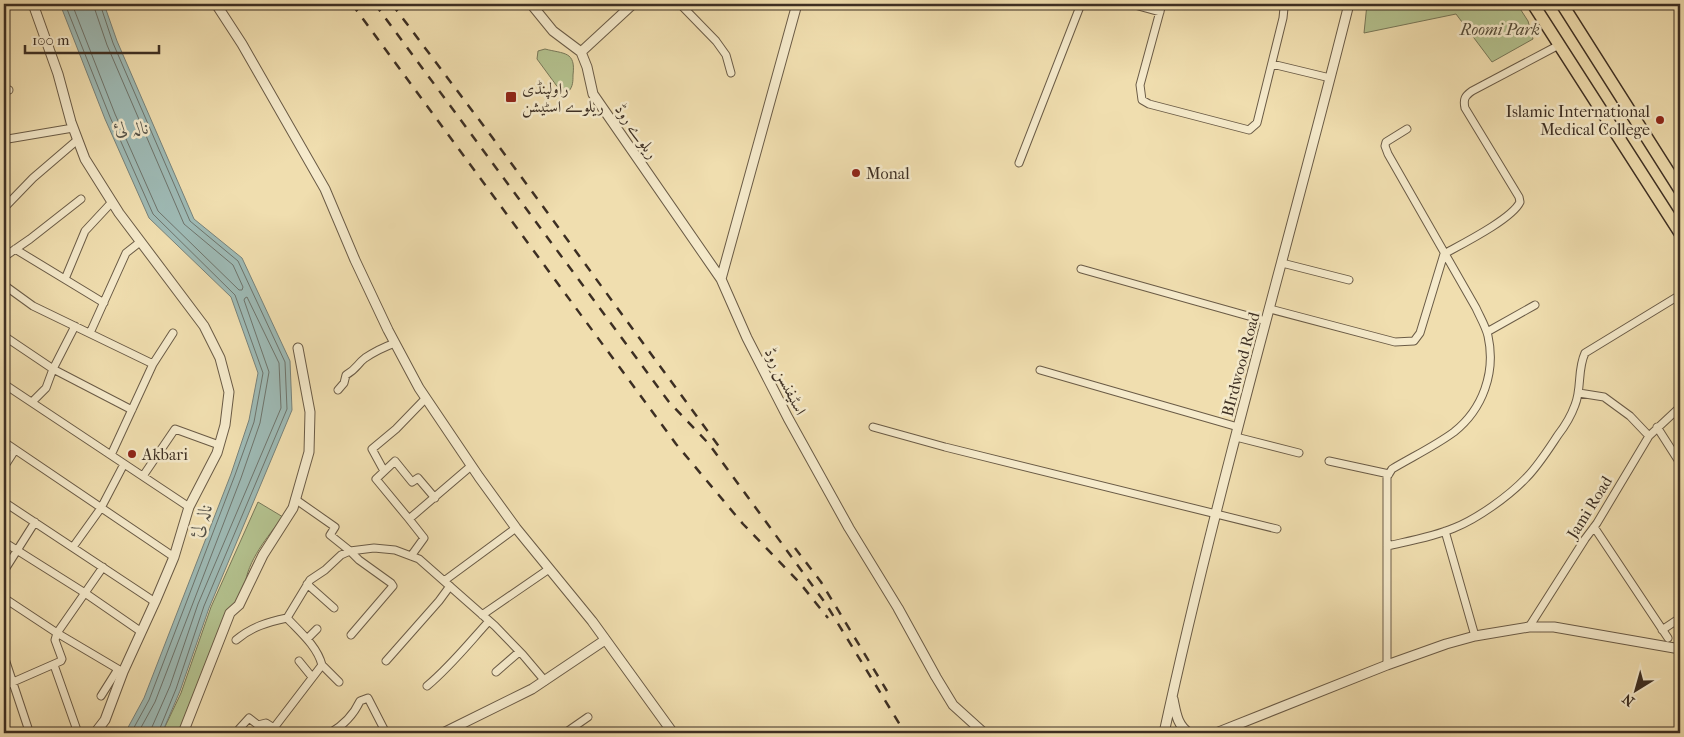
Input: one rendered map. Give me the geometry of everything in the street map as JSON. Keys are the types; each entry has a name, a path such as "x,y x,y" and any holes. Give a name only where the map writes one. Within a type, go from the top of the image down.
{"highway":[{"path":"1533,4 1680,233"},
{"path":"1562,4 1680,190"}],"street":[{"path":"33,4 85,159 140,242 204,326 220,358 229,392 225,425 219,445 189,507 174,557 155,602 120,670 101,696"},
{"path":"216,4 247,52 324,189 355,260 418,388 516,528 592,621 673,733"},
{"path":"531,4 553,31 581,52 632,4"},
{"path":"680,4 716,40 726,55 731,73"},
{"path":"721,279 797,4"},
{"path":"1019,163 1081,4"},
{"path":"1131,4 1160,12"},
{"path":"1162,4 1140,84 1142,100 1149,104 1248,130 1257,123 1283,18 1284,8 1281,4"},
{"name":"BIrdwood Road","path":"1164,733 1216,513 1349,4"},
{"path":"1270,309 1395,342 1414,341 1420,334 1444,254 1496,224 1514,210 1520,202 1519,197 1465,108 1464,99 1466,96 1559,45"},
{"name":"ریلوے روڈ","path":"581,52 588,67 593,94 721,279"},
{"path":"1272,64 1330,78"},
{"path":"4,141 74,128"},
{"path":"1387,665 1387,477 1392,470 1454,432 1473,413 1486,388 1491,362 1487,332 1476,308 1385,146 1386,142 1407,129"},
{"path":"4,208 33,178 75,142"},
{"path":"4,257 80,199"},
{"path":"65,279 85,231 112,202"},
{"path":"90,333 126,253 140,242"},
{"path":"15,249 104,303"},
{"path":"1282,263 1350,280"},
{"path":"1081,269 1266,321"},
{"name":"اسٹیفنسن روڈ","path":"721,279 747,338 786,414 849,528 898,608 953,705 984,733"},
{"path":"4,285 33,306 153,364"},
{"path":"1387,546 1454,528 1490,508 1526,479 1570,417 1579,394 1579,373 1585,353 1680,295"},
{"path":"1487,332 1535,305"},
{"path":"32,402 46,388 75,326"},
{"path":"111,455 153,364 173,333"},
{"path":"4,336 53,370 132,410"},
{"path":"338,390 344,383 346,374 356,369 363,360 395,343"},
{"path":"183,733 230,613 240,605 263,555 293,508 309,452 310,412 298,348"},
{"path":"1040,370 1299,453"},
{"path":"4,384 189,507"},
{"path":"1579,394 1604,397 1630,416 1649,436"},
{"path":"384,471 372,449 396,429 426,398"},
{"name":"Jami Road","path":"1529,627 1594,527 1649,436 1680,407"},
{"path":"873,427 946,447 1278,529"},
{"path":"1658,427 1680,464"},
{"path":"143,476 175,429 219,445"},
{"path":"4,442 174,557"},
{"path":"4,467 15,450"},
{"path":"412,556 424,538 376,479 395,461 412,482 418,478 434,498"},
{"path":"1329,461 1389,474"},
{"path":"73,547 101,508 124,464"},
{"path":"409,519 471,466"},
{"path":"295,499 335,527 330,535 393,586 350,635"},
{"path":"4,502 155,602"},
{"path":"4,571 35,522"},
{"path":"1594,527 1668,638"},
{"path":"386,661 439,601 447,584 516,528"},
{"path":"1446,531 1475,636"},
{"path":"4,542 140,631"},
{"path":"236,640 258,625 287,618 310,580 325,570 341,555 350,551 374,548 395,550 419,559 489,621 520,652 545,681"},
{"path":"4,686 60,663 62,659 55,640 57,632 103,567"},
{"path":"482,615 549,569"},
{"path":"307,584 334,608"},
{"path":"4,598 120,670"},
{"path":"287,618 307,639 322,666 339,682"},
{"path":"1662,630 1680,618"},
{"path":"427,686 455,659 489,621"},
{"path":"1216,733 1387,665 1475,636 1529,627 1554,627 1680,649"},
{"path":"307,639 317,629"},
{"path":"444,733 545,681 605,640"},
{"path":"496,672 520,652"},
{"path":"4,656 28,728"},
{"path":"298,661 312,677"},
{"path":"54,665 78,733"},
{"path":"239,729 249,718 258,725 266,723 272,731 322,666"},
{"path":"95,733 105,720 120,670"},
{"path":"1173,695 1176,715 1182,728 1189,733"},
{"path":"330,733 344,726 356,711 360,701 368,698 386,733"},
{"path":"565,733 588,717"}],"green space":[{"name":"Roomi Park","path":"1367,4 1517,4 1528,21 1533,39 1492,62 1456,14 1364,33"},
{"path":"545,49 563,53 573,62 573,79 569,91 564,92 559,89 537,59 538,51"},
{"path":"258,502 283,517 254,558 245,586 180,733 162,733 181,693 211,607"}],"water":[{"name":"نالہ لئ","path":"60,4 104,4 117,41 194,219 242,258 290,361 292,410 209,608 180,691 162,733 125,733 144,698 231,474 249,420 258,373 231,297 149,218 105,119"}],"railway":[{"path":"352,4 676,444 743,524 799,582 828,618"},
{"path":"375,4 669,402 709,444 826,604 905,733"},
{"path":"392,4 720,448"},
{"path":"795,548 821,582 887,691"}],"place":[{"name":"راولپنڈی ریلوے اسٹیشن","path":"511,97"},
{"name":"Islamic International Medical College","path":"1660,120"},
{"name":"Monal","path":"856,173"},
{"name":"Akbari","path":"132,454"}]}
